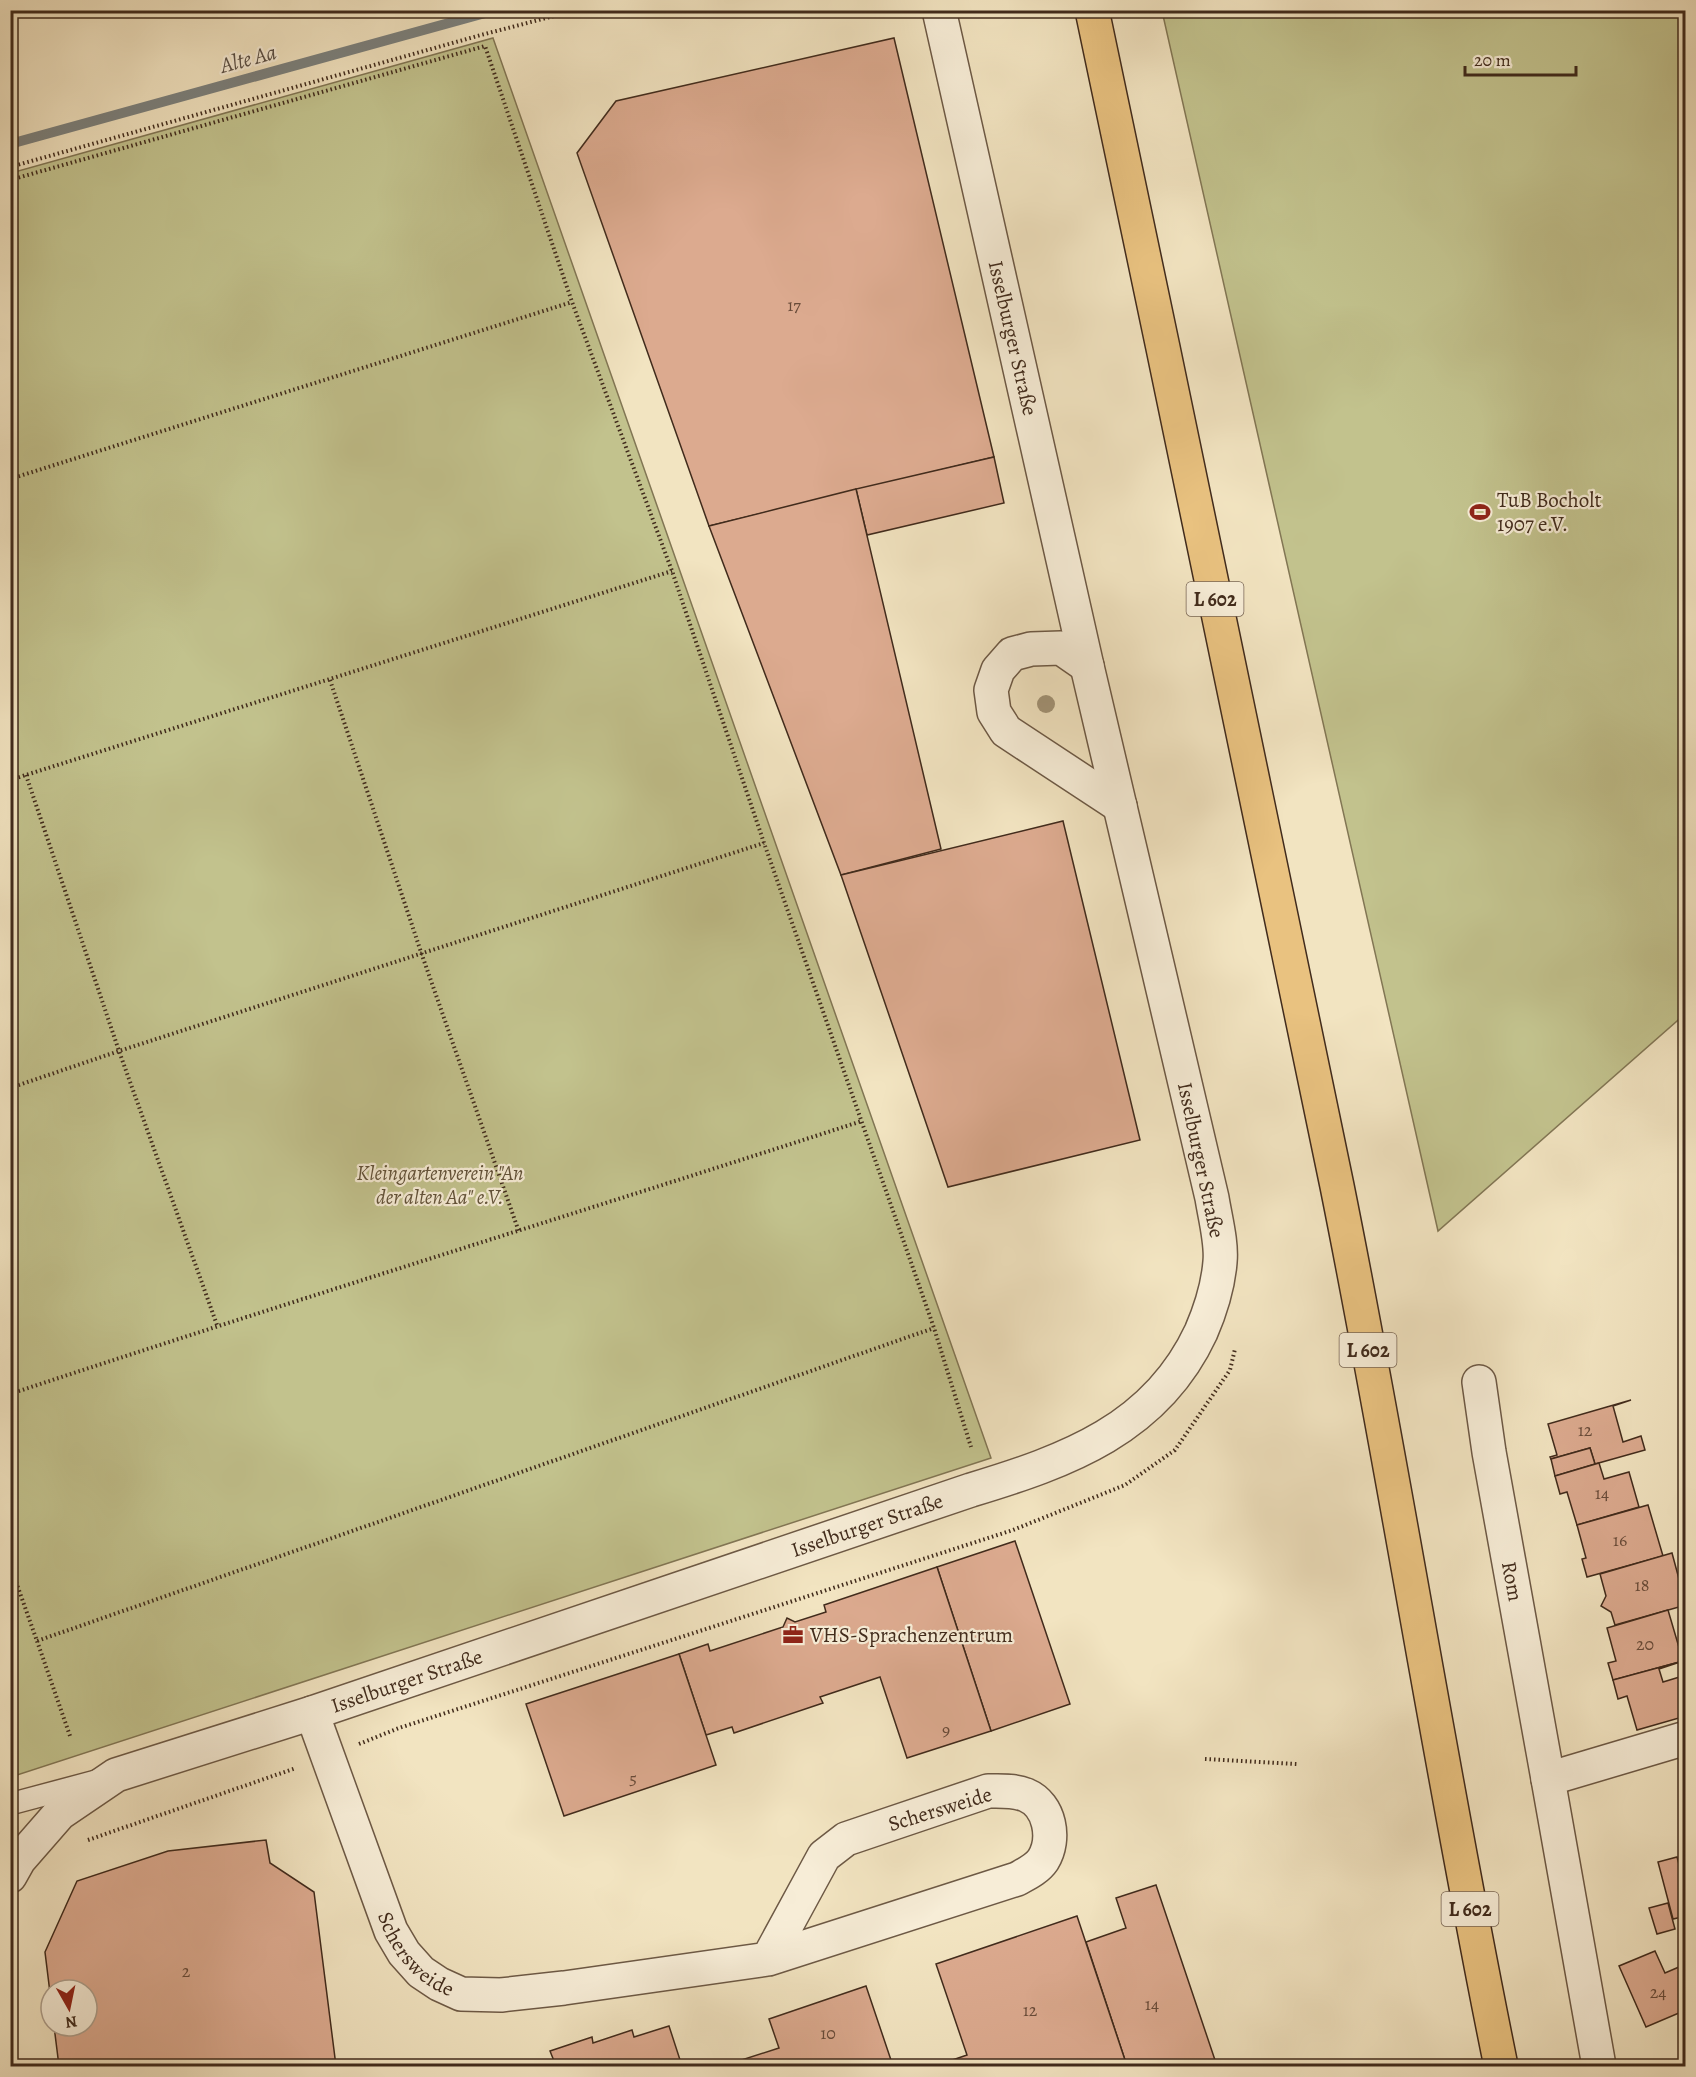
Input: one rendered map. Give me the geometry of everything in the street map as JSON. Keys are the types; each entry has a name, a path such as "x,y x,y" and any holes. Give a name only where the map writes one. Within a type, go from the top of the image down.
{"main road":[{"name":"L 602","path":"1092,10 1337,1188 1399,1512 1478,1954 1501,2067"}],"street":[{"name":"Isselburger Straße","path":"10,1876 19,1860 60,1813 116,1776 312,1713 1036,1470 1092,1445 1146,1409 1182,1367 1194,1347 1213,1304 1221,1260 1212,1198 1087,666 939,10"},
{"path":"1087,666 1061,648 1031,649 1012,654 998,670 991,690 994,712 1006,731 1120,806"},
{"name":"Rom","path":"1479,1382 1599,2067"},
{"name":"Schersweide","path":"312,1713 391,1931 404,1953 421,1972 439,1984 461,1994 501,1995 564,1988 768,1959 1017,1879 1042,1862 1049,1847 1050,1832 1047,1817 1038,1804 1026,1795 1009,1791 988,1791 846,1839 824,1856 768,1959"},
{"path":"1548,1779 1686,1738"}],"lane":[{"path":"10,1804 116,1776"}],"path":[{"path":"10,167 576,10"},
{"path":"10,180 485,46 572,302 672,571 764,843 934,1328 971,1447"},
{"path":"10,479 572,302"},
{"path":"10,780 672,571"},
{"path":"330,680 422,955 519,1232"},
{"path":"27,775 119,1051 217,1326"},
{"path":"10,1088 764,843"},
{"path":"10,1394 862,1121"},
{"path":"37,1641 934,1328"},
{"path":"10,1565 70,1736"},
{"path":"1205,1759 1297,1764"}],"green space":[{"name":"TuB Bocholt 1907 e.V.","path":"1162,11 1685,11 1685,1014 1438,1231"},
{"name":"Kleingartenverein \"An der alten Aa\" e.V.","path":"493,38 991,1458 11,1777 11,173"}],"building":[{"path":"894,38 994,457 709,526 577,153 616,101"},
{"path":"994,457 1004,503 867,535 856,489"},
{"path":"856,489 941,849 841,875 709,526"},
{"path":"1063,821 1140,1140 948,1187 841,875"},
{"path":"1631,1400 1613,1406 1623,1442 1641,1436 1645,1450 1595,1464 1590,1448 1551,1459 1550,1457 1557,1455 1548,1424"},
{"path":"1590,1448 1595,1464 1555,1476 1551,1459"},
{"path":"1599,1463 1604,1479 1629,1472 1639,1507 1577,1525 1567,1492 1560,1494 1555,1476"},
{"path":"1648,1505 1663,1556 1587,1577 1582,1559 1586,1558 1577,1525"},
{"path":"1015,1541 1070,1704 991,1731 937,1567"},
{"path":"1672,1553 1686,1605 1615,1625 1611,1612 1601,1606 1606,1596 1600,1574"},
{"path":"937,1567 991,1731 907,1758 880,1677 820,1697 823,1703 734,1733 732,1727 706,1735 679,1654 708,1644 710,1651 783,1627 787,1618 795,1622 826,1612 824,1605"},
{"path":"1668,1610 1683,1661 1613,1680 1608,1663 1616,1661 1607,1628"},
{"path":"679,1654 716,1765 564,1816 526,1704"},
{"path":"1683,1661 1659,1669 1663,1682 1686,1675 1686,1716 1637,1730 1627,1696 1618,1699 1613,1680"},
{"path":"266,1840 270,1863 314,1892 336,2066 59,2066 56,2038 99,2038 99,1978 48,1978 45,1952 77,1881 168,1851"},
{"path":"1677,1857 1686,1891 1686,1916 1673,1919 1658,1862"},
{"path":"1156,1885 1217,2066 1127,2066 1086,1942 1126,1928 1116,1898"},
{"path":"1668,1903 1675,1929 1657,1934 1649,1908"},
{"path":"1077,1916 1127,2066 935,2066 967,2055 936,1964"},
{"path":"1655,1951 1665,1973 1686,1964 1686,2010 1646,2027 1619,1966"},
{"path":"866,1986 893,2066 723,2066 779,2048 769,2019"},
{"path":"669,2026 682,2066 556,2066 550,2051 592,2037 593,2043 632,2030 634,2037"}],"waterway":[{"name":"Alte Aa","path":"10,144 496,10"}],"place":[{"name":"TuB Bocholt 1907 e.V.","path":"1480,512"},
{"name":"VHS-Sprachenzentrum","path":"793,1635"}]}
